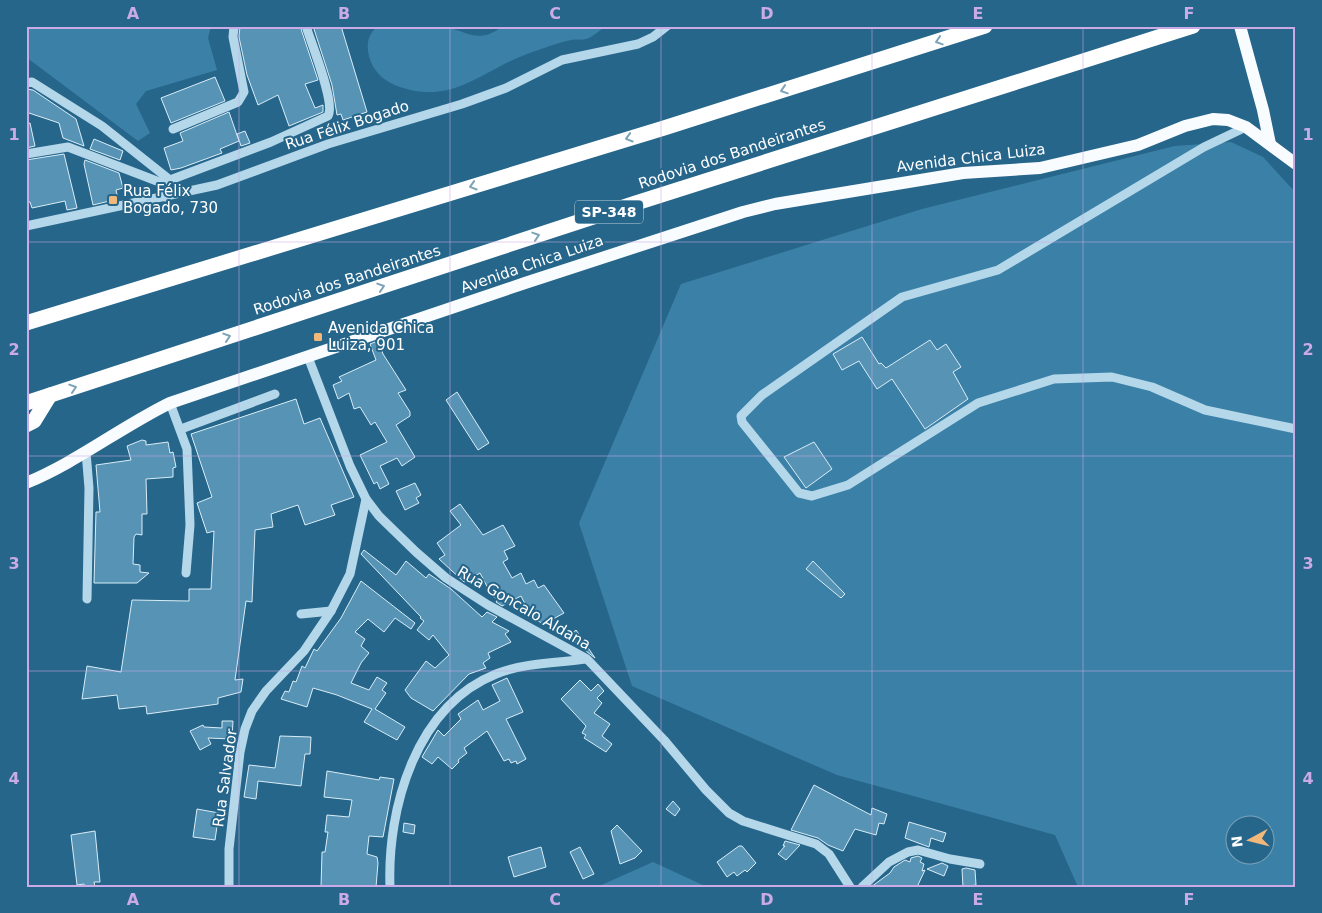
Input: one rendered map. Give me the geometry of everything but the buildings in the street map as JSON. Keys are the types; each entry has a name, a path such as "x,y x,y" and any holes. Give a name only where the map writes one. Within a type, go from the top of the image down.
{"highway":[{"path":"26,323 645,134 985,26"},
{"name":"Rodovia dos Bandeirantes","path":"26,403 636,203 1193,26"},
{"path":"26,425 34,421 50,395"}],"main road":[{"path":"1240,26 1264,110 1270,144"},
{"name":"Avenida Chica Luiza","path":"26,483 86,452 140,418 170,403 525,283 763,207 963,173 1040,168 1138,145 1201,121 1228,120 1246,127 1296,164"}],"street":[{"path":"173,129 238,102 242,97 244,92 233,37 234,26"},
{"path":"26,154 68,147 166,181 287,135 328,116 331,112 329,98 306,26"},
{"name":"Rua Félix Bogado","path":"26,226 217,186 331,143 462,104 506,88 562,60 638,44 653,38 667,26"},
{"path":"28,81 108,131 166,181"},
{"path":"1246,127 1204,147 998,270 902,297 762,395 741,416 742,422 799,493 812,496 848,485 978,403 1054,379 1112,377 1152,387 1205,410 1296,429"},
{"path":"165,197 166,181"},
{"name":"Rua Goncalo Aldana","path":"308,357 343,448 366,499 379,516 446,578 488,605 587,659 664,740 728,814 743,821 816,844 829,854 850,887"},
{"path":"181,430 275,394"},
{"path":"170,403 187,449 190,525 186,572"},
{"path":"86,452 89,488 88,599"},
{"name":"Rua Salvador","path":"230,887 229,849 240,752 245,729 252,711 266,691 304,651 331,611 350,574 366,499"},
{"path":"300,614 331,611"},
{"path":"390,887 392,850 400,793 416,752 433,724 459,696 497,673 528,666 587,659"},
{"path":"862,887 889,862 908,852 918,850 950,859 980,864"}],"shaded area":[{"path":"433,25 479,36 494,32 503,26 606,26 589,38 571,40 543,48 511,61 466,84 436,92 400,87 389,82 377,72 371,62 368,47 370,36 378,26"},
{"path":"26,26 211,26 208,38 217,70 146,91 136,104 150,133 138,141 26,57"},
{"path":"1231,142 1263,157 1296,193 1296,887 1078,887 1055,835 837,775 632,686 579,523 681,284 922,209 1175,146"},
{"path":"653,862 707,887 597,887"}],"place":[{"name":"Rua Félix Bogado, 730","path":"113,200"},
{"name":"Avenida Chica Luiza, 901","path":"318,337"}]}
